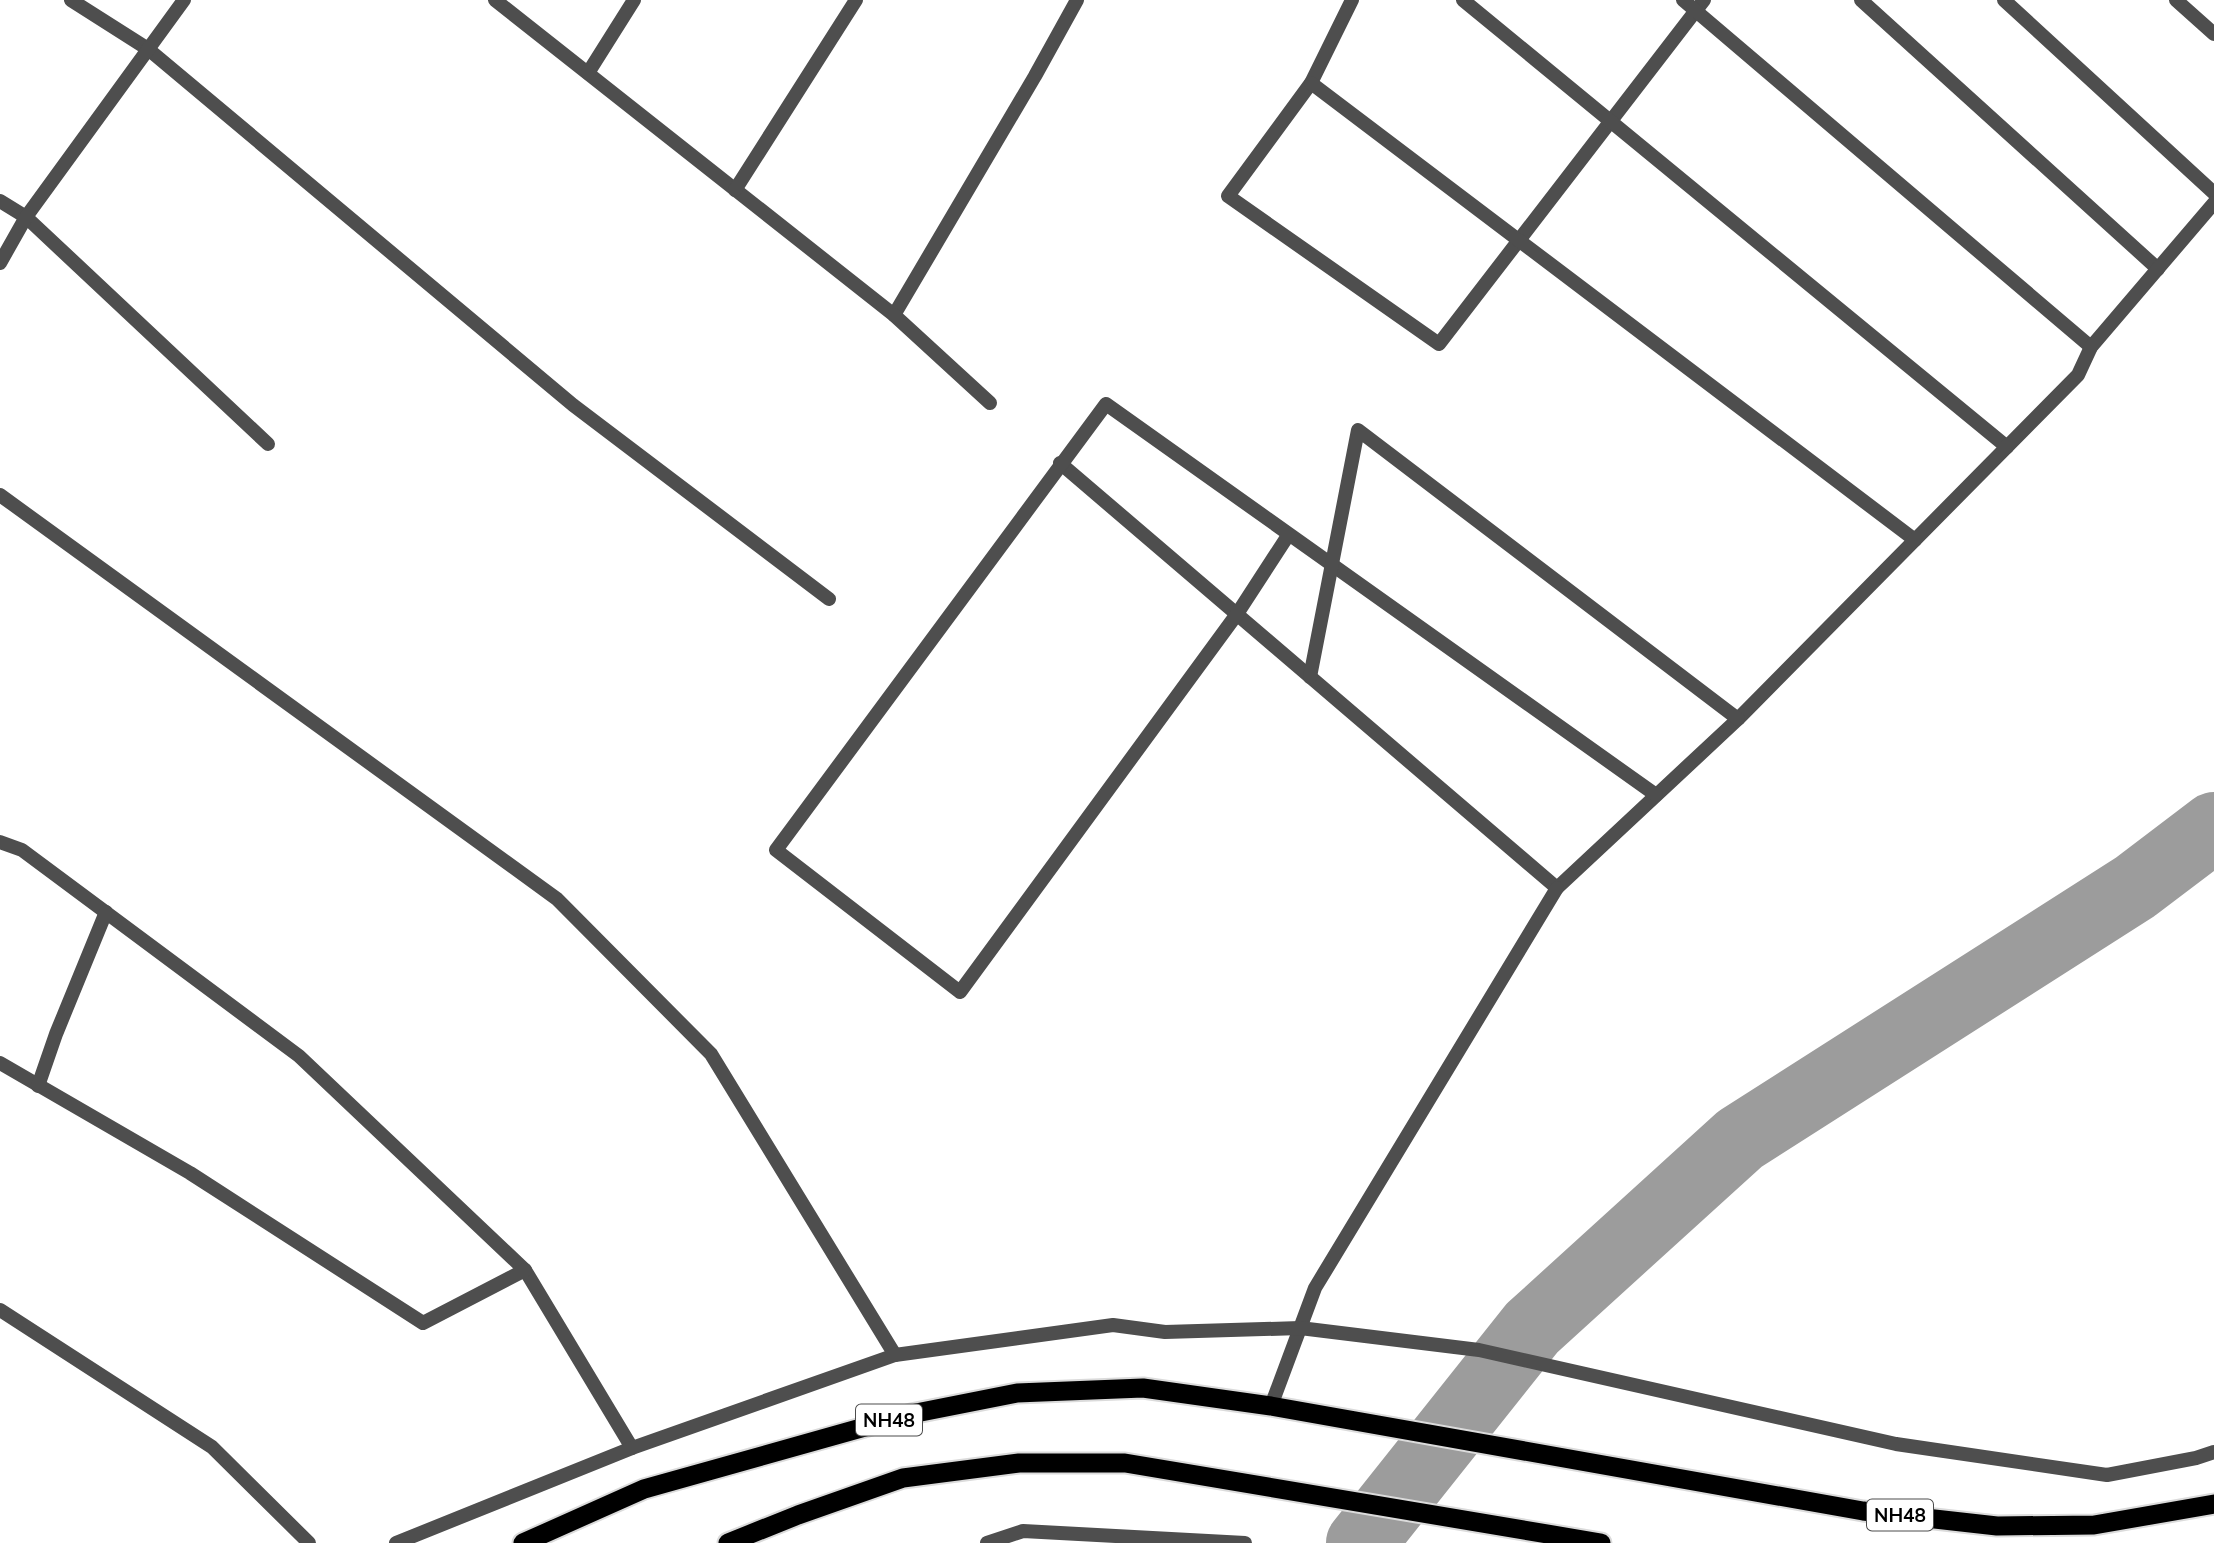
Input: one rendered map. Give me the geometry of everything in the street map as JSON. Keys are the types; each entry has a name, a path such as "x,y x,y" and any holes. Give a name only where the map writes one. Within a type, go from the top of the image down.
{"highway":[{"name":"NH48","path":"523,1543 644,1489 911,1414 1017,1393 1143,1388 1271,1406 1863,1511 1997,1526 2094,1525 2214,1504"},
{"path":"728,1543 903,1478 1019,1464 1125,1463 1601,1543"}],"street":[{"path":"71,0 148,49 573,405 829,599"},
{"path":"0,263 26,217 184,0"},
{"path":"495,0 894,315 990,403"},
{"path":"588,73 634,0"},
{"path":"735,190 856,0"},
{"path":"894,315 1077,0"},
{"path":"1352,0 1311,83 1228,196 1438,344 1700,6"},
{"path":"1463,0 2007,447"},
{"path":"1683,0 1700,6 2091,347"},
{"path":"1861,0 2158,269"},
{"path":"2004,0 2214,193"},
{"path":"2176,0 2214,34"},
{"path":"1311,83 1915,540"},
{"path":"0,201 26,217 268,444"},
{"path":"1271,1406 1315,1288 1557,888 1738,719 2078,375 2091,347 2214,203"},
{"path":"1289,534 1237,614 960,992 776,850 1106,404 1657,795"},
{"path":"1310,677 1358,430 1738,719"},
{"path":"1060,463 1557,888"},
{"path":"0,495 557,899 711,1054 895,1355"},
{"path":"0,842 22,849 299,1056 524,1270 632,1448"},
{"path":"38,1086 56,1034 106,912"},
{"path":"0,1063 190,1173 423,1323 524,1270"},
{"path":"0,1310 212,1447 309,1543"},
{"path":"396,1543 632,1448 895,1355 1113,1325 1165,1332 1300,1328 1479,1350 1896,1444 2107,1475 2214,1452"},
{"path":"987,1543 1023,1531 1245,1543"}],"waterway":[{"path":"1361,1543 1532,1328 1740,1139 2135,887 2214,827"}]}
